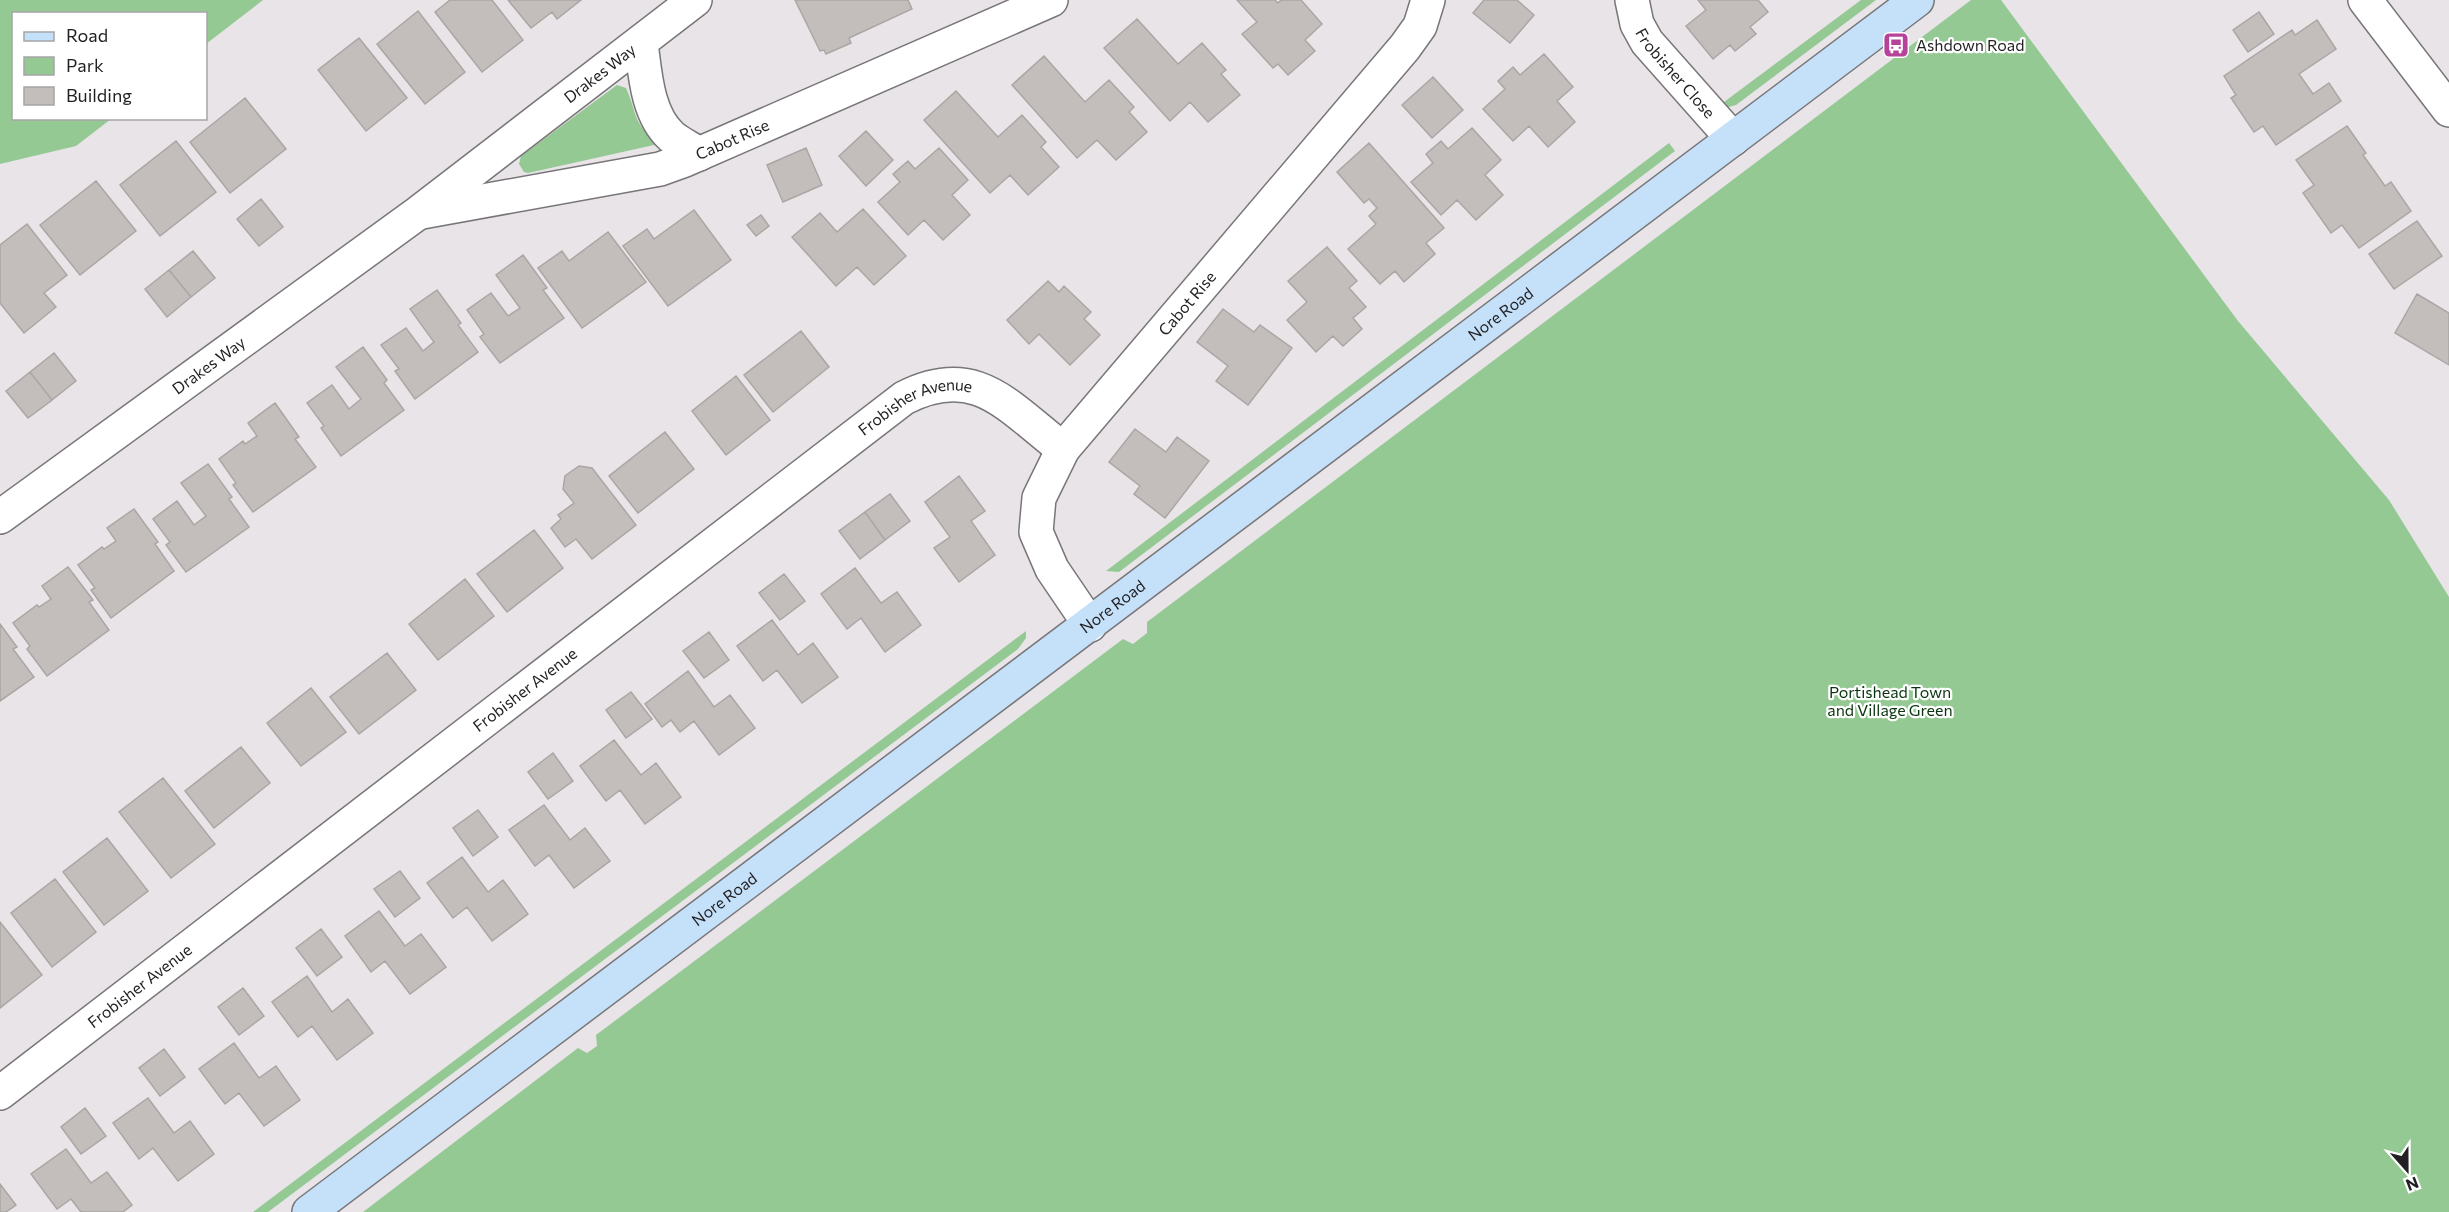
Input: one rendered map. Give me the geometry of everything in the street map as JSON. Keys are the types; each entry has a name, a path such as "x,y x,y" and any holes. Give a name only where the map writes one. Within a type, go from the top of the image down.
{"street":[{"name":"Drakes Way","path":"0,517 418,213 695,0"},
{"name":"Cabot Rise","path":"641,43 650,96 660,122 672,137 699,154 1051,0"},
{"name":"Cabot Rise","path":"1090,625 1052,569 1036,532 1039,498 1063,448 1405,47 1420,26 1428,0"},
{"name":"Frobisher Close","path":"1632,0 1637,24 1647,42 1733,139"},
{"name":"Nore Road","path":"309,1212 1917,0"},
{"path":"2364,0 2449,110"},
{"name":"Drakes Way","path":"418,213 651,171 699,154"},
{"name":"Frobisher Avenue","path":"0,1093 904,399 922,389 939,384 956,383 978,387 995,396 1063,448"}],"green space":[{"path":"0,0 263,0 207,43 207,12 12,12 12,120 110,120 76,146 0,164"},
{"path":"1861,0 1876,0 1736,105 1725,108 1720,105"},
{"name":"Portishead Town and Village Green","path":"1971,0 2001,0 2238,321 2389,500 2449,597 2449,1212 363,1212 578,1048 587,1053 597,1046 596,1035 1123,639 1133,644 1147,633 1147,622"},
{"path":"617,85 626,88 638,122 654,140 654,145 524,172 519,164 521,156"},
{"path":"1669,143 1675,151 1119,572 1106,571"},
{"path":"1026,631 1026,638 1018,649 268,1212 253,1212"}],"building":[{"path":"450,0 492,0 523,40 482,72 435,12"},
{"path":"508,0 581,0 557,19 552,12 531,28"},
{"path":"795,0 908,0 912,9 849,38 851,43 826,54 824,50 820,51"},
{"path":"1237,0 1275,0 1278,3 1281,0 1301,0 1322,24 1305,40 1315,51 1288,75 1278,64 1273,68 1242,34 1257,22"},
{"path":"1484,0 1517,0 1534,15 1510,43 1473,13"},
{"path":"1698,0 1758,0 1768,12 1750,27 1756,34 1735,51 1730,45 1713,59 1686,26 1706,10"},
{"path":"418,11 465,72 425,104 377,44"},
{"path":"2259,12 2274,34 2248,52 2233,30"},
{"path":"1137,19 1178,64 1202,43 1226,70 1221,74 1240,95 1208,122 1190,102 1170,121 1104,48"},
{"path":"2317,20 2336,49 2299,74 2313,94 2329,83 2341,101 2276,145 2263,126 2254,132 2231,98 2236,95 2224,76 2292,30 2295,35"},
{"path":"359,38 407,98 366,131 318,70"},
{"path":"1544,54 1573,87 1557,101 1575,122 1548,147 1529,126 1513,141 1483,109 1505,89 1498,81 1513,67 1520,75"},
{"path":"1044,56 1085,102 1109,80 1134,107 1129,112 1147,132 1116,160 1097,140 1077,158 1012,85"},
{"path":"1433,77 1463,110 1432,138 1402,105"},
{"path":"956,91 998,137 1022,115 1046,142 1041,147 1059,167 1028,195 1010,175 990,193 924,120"},
{"path":"245,98 286,149 230,193 190,142"},
{"path":"2347,126 2366,153 2363,155 2385,186 2391,182 2411,211 2359,248 2342,225 2331,233 2303,193 2314,185 2296,160"},
{"path":"1472,128 1501,160 1485,175 1503,195 1476,220 1457,200 1441,215 1411,182 1433,163 1426,154 1441,141 1448,149"},
{"path":"866,131 893,160 866,186 839,156"},
{"path":"176,141 216,192 160,236 120,185"},
{"path":"1369,143 1444,228 1426,243 1435,254 1404,282 1395,271 1380,284 1348,249 1376,224 1369,216 1377,208 1369,199 1364,203 1337,172"},
{"path":"806,148 822,185 783,202 767,165"},
{"path":"939,148 968,180 952,195 970,215 943,240 924,220 908,235 878,202 900,182 893,174 908,161 915,169"},
{"path":"96,181 136,231 80,275 40,225"},
{"path":"261,199 283,227 259,246 237,219"},
{"path":"863,209 906,256 874,285 857,267 836,286 792,237 820,213 837,232"},
{"path":"694,210 731,260 668,306 623,246 647,229 654,239"},
{"path":"761,215 769,226 756,236 747,225"},
{"path":"2417,221 2442,256 2394,289 2369,254"},
{"path":"27,224 67,275 44,293 56,307 24,333 0,303 0,245"},
{"path":"608,232 646,282 582,328 538,268 562,251 569,261"},
{"path":"1327,247 1357,281 1349,288 1366,307 1353,318 1362,329 1343,346 1333,336 1316,352 1287,320 1307,302 1288,281"},
{"path":"193,251 215,278 191,297 169,270"},
{"path":"523,255 547,288 543,290 564,318 500,363 480,337 484,334 467,310 491,293 508,316 520,308 496,275"},
{"path":"169,270 191,297 167,317 145,289"},
{"path":"1048,281 1059,292 1064,286 1091,312 1084,319 1100,335 1070,365 1039,334 1029,344 1007,320"},
{"path":"437,290 461,323 458,325 478,352 415,399 395,371 399,369 381,345 406,328 423,351 434,342 410,309"},
{"path":"2417,294 2449,313 2449,365 2395,333"},
{"path":"1223,309 1254,332 1260,325 1292,348 1248,405 1216,381 1228,366 1197,342"},
{"path":"801,331 829,367 773,412 744,375"},
{"path":"363,347 387,380 384,383 404,410 341,456 321,428 324,426 307,403 332,385 349,409 361,399 336,367"},
{"path":"54,353 76,381 52,400 30,372"},
{"path":"30,372 52,400 28,418 6,391"},
{"path":"736,376 770,420 726,455 692,411"},
{"path":"275,403 299,437 295,439 316,467 253,512 233,485 236,483 219,459 243,441 245,444 257,436 248,423"},
{"path":"1135,429 1166,452 1177,437 1209,461 1165,518 1134,494 1140,486 1109,462"},
{"path":"665,432 694,469 638,513 609,476"},
{"path":"208,464 232,497 229,499 249,527 186,572 166,545 170,542 153,519 177,501 194,525 206,516 181,483"},
{"path":"579,466 592,468 636,525 592,559 576,539 565,547 551,528 561,519 558,515 574,503 563,489 565,476"},
{"path":"959,476 985,511 971,521 995,555 959,582 934,548 950,537 925,502"},
{"path":"890,494 910,521 885,540 865,512"},
{"path":"134,509 158,542 155,544 174,571 111,618 91,590 95,588 78,565 102,547 104,549 116,541 107,528"},
{"path":"865,512 885,540 860,559 839,531"},
{"path":"534,530 563,568 507,612 477,574"},
{"path":"68,567 93,600 89,602 109,630 47,676 27,649 30,646 13,623 37,605 39,607 51,599 42,586"},
{"path":"855,568 881,603 897,592 921,625 885,652 861,618 847,629 821,594"},
{"path":"784,574 805,601 780,620 759,593"},
{"path":"465,579 494,616 438,660 409,624"},
{"path":"772,620 798,655 813,643 838,677 802,703 777,670 763,681 737,646"},
{"path":"0,624 17,647 13,649 34,677 0,701"},
{"path":"709,632 729,660 704,678 683,651"},
{"path":"387,653 416,690 359,734 330,697"},
{"path":"688,671 714,707 730,695 755,728 719,755 694,721 680,732 671,720 662,727 645,704"},
{"path":"311,688 346,732 301,766 267,723"},
{"path":"631,692 652,719 626,738 606,710"},
{"path":"614,740 641,775 656,763 681,797 645,824 620,790 606,801 580,766"},
{"path":"241,747 270,783 214,828 185,791"},
{"path":"553,753 573,781 548,799 528,772"},
{"path":"163,778 215,844 171,878 119,812"},
{"path":"544,805 570,840 585,828 610,861 574,888 549,855 535,866 509,830"},
{"path":"478,810 498,837 473,856 453,828"},
{"path":"107,838 148,891 104,925 63,872"},
{"path":"462,857 488,892 503,880 528,914 492,941 467,907 453,918 427,883"},
{"path":"400,871 420,898 395,917 374,889"},
{"path":"55,879 96,932 52,967 11,913"},
{"path":"379,911 405,946 421,934 446,967 410,994 385,961 371,972 345,936"},
{"path":"0,922 42,975 0,1008"},
{"path":"321,929 342,957 317,976 296,948"},
{"path":"307,976 332,1012 348,999 373,1033 337,1060 312,1026 298,1037 272,1002"},
{"path":"243,988 264,1016 239,1035 218,1007"},
{"path":"234,1043 259,1078 276,1066 300,1100 264,1126 239,1093 225,1104 199,1069"},
{"path":"164,1049 185,1077 160,1096 139,1068"},
{"path":"148,1098 174,1133 190,1121 214,1154 178,1181 153,1148 139,1159 113,1123"},
{"path":"85,1108 106,1136 81,1154 61,1127"},
{"path":"66,1149 91,1183 107,1172 132,1205 123,1212 81,1212 71,1199 57,1209 31,1174"},
{"path":"0,1184 16,1205 6,1212 0,1212"}],"place":[{"name":"Ashdown Road","path":"1896,45"}]}
